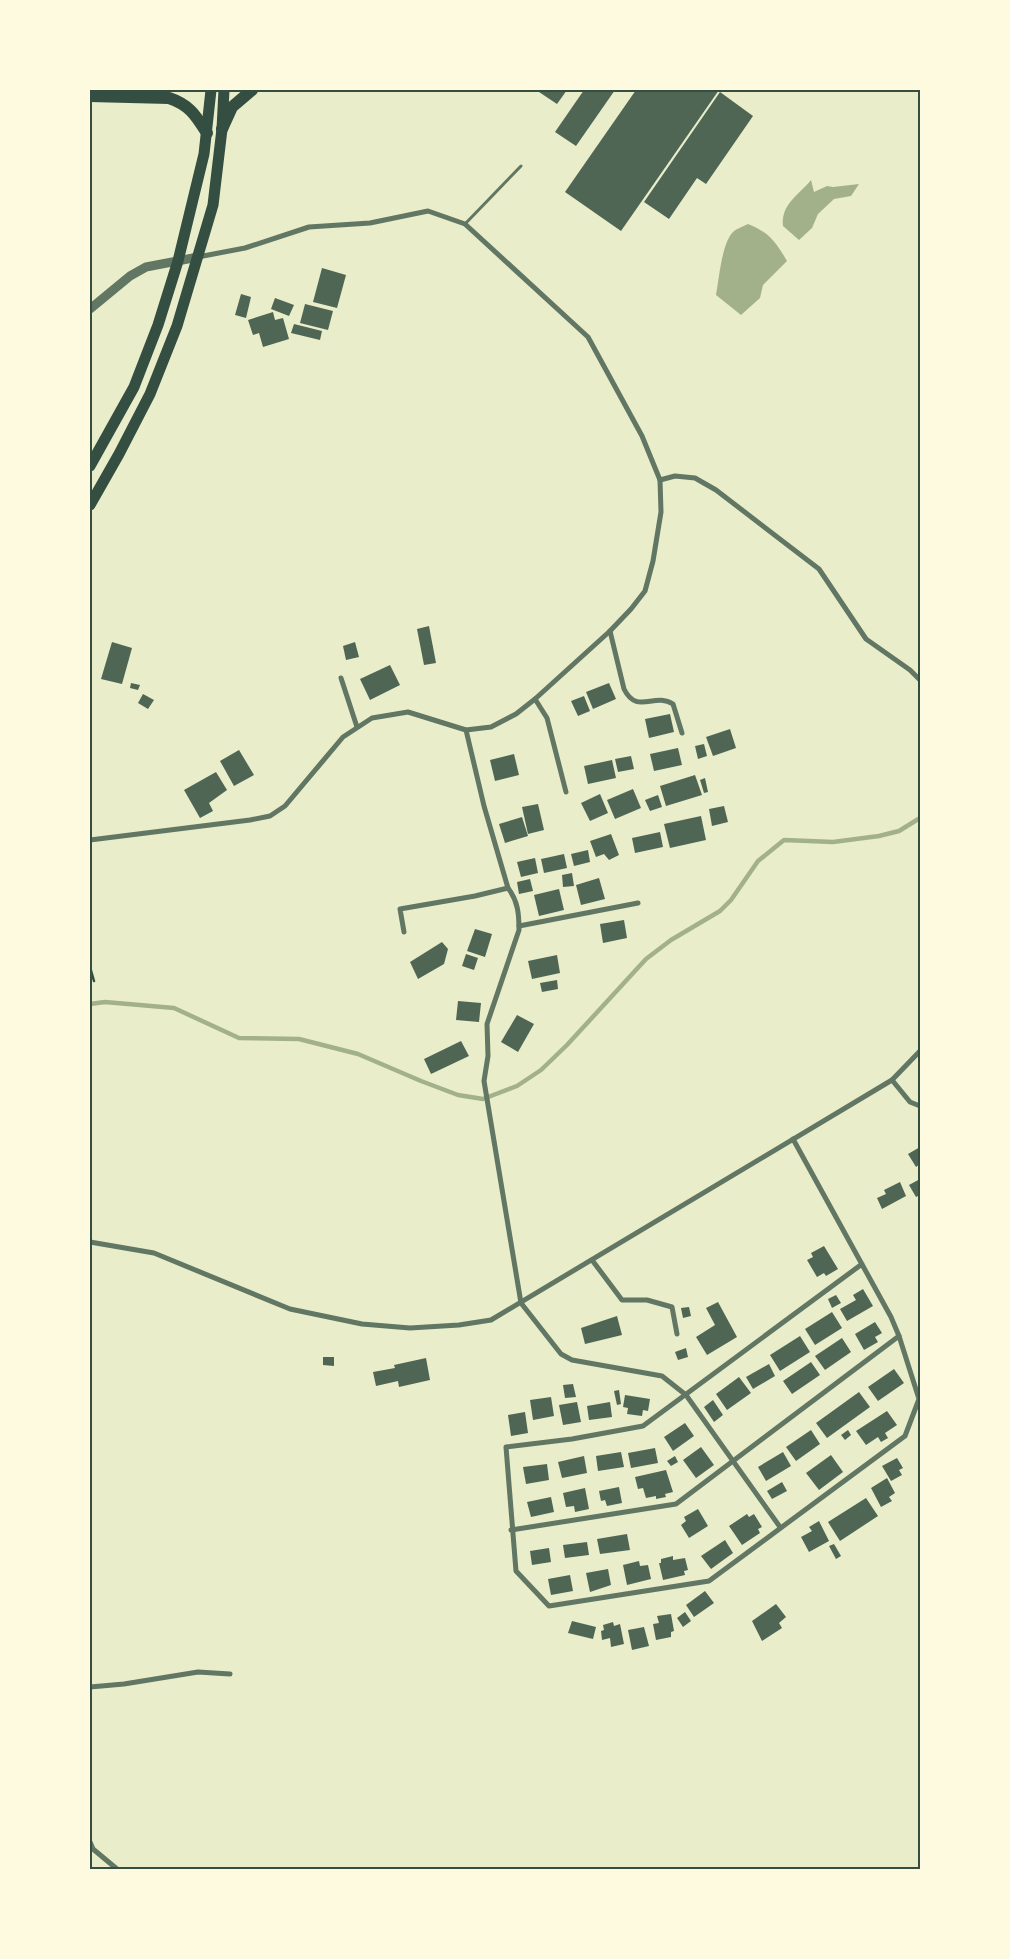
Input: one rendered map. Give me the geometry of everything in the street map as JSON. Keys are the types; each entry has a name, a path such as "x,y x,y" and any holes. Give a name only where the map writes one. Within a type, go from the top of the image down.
{"highway":[{"path":"140,98 164,90"},
{"path":"90,466 134,386 158,325 178,261 204,154 211,90"},
{"path":"90,505 150,394 177,326 213,205 222,128 224,90"},
{"path":"222,128 232,107 252,90"},
{"path":"90,96 169,98 180,102 196,116 206,133"}],"street":[{"path":"90,309 130,276 146,268 245,248 308,227 370,223 428,212 464,224 588,338 642,436 660,480 660,512 653,561 645,591 610,631 516,714 491,727 466,730 408,712 372,718 356,726 342,737 285,806 270,816 90,840"},
{"path":"660,480 676,476 696,478 716,490 819,569 866,639 910,670 920,680"},
{"path":"610,631 624,689 628,697 636,702 666,699 673,704 682,733"},
{"path":"341,678 356,726"},
{"path":"534,699 546,718 566,792"},
{"path":"466,730 484,806 508,888 515,897 520,917 519,926 488,1024 488,1056 484,1081 521,1303 561,1354 572,1360 662,1376 686,1395 780,1527"},
{"path":"404,932 400,909 475,896 508,888"},
{"path":"519,926 638,904"},
{"path":"90,1242 154,1253 290,1309 362,1324 410,1328 491,1320 892,1080 920,1051"},
{"path":"892,1080 910,1102 920,1106"},
{"path":"793,1139 862,1264 900,1336 919,1399 905,1436 709,1581 549,1606 516,1571 511,1530 506,1447 572,1439 644,1426 862,1264"},
{"path":"592,1260 622,1300 647,1300 672,1307 677,1334"},
{"path":"511,1530 676,1504 732,1460 900,1336"},
{"path":"90,1687 124,1684 198,1672 230,1674"},
{"path":"90,1842 93,1849 117,1869"}],"lane":[{"path":"464,224 521,166"}],"path":[{"path":"90,967 94,981"}],"shaded area":[{"path":"811,180 814,192 827,186 859,184 851,196 834,199 818,214 812,228 799,240 783,226 783,218 791,201"},
{"path":"748,224 767,234 787,261 763,285 760,298 741,315 716,295 722,261 730,236 734,231"}],"building":[{"path":"536,90 567,90 557,104"},
{"path":"584,90 615,90 576,146 555,132"},
{"path":"636,90 719,90 621,231 565,192"},
{"path":"720,92 753,116 706,184 697,178 669,219 644,202"},
{"path":"322,268 346,275 337,308 313,302"},
{"path":"241,294 251,297 246,318 235,315"},
{"path":"275,298 294,305 289,316 271,309"},
{"path":"305,304 333,311 328,330 300,323"},
{"path":"273,312 275,320 283,318 289,339 263,347 259,333 253,335 248,320"},
{"path":"294,324 322,331 320,340 291,333"},
{"path":"429,626 436,663 424,665 417,629"},
{"path":"112,642 132,648 122,684 101,679"},
{"path":"355,642 359,657 346,660 343,646"},
{"path":"390,665 400,685 370,700 360,679"},
{"path":"131,683 140,685 138,690 130,688"},
{"path":"609,683 616,699 593,709 586,692"},
{"path":"143,694 154,700 148,709 138,703"},
{"path":"584,696 590,711 578,716 571,701"},
{"path":"670,714 674,732 649,738 645,719"},
{"path":"730,729 736,748 713,756 706,737"},
{"path":"704,744 707,756 698,759 695,746"},
{"path":"678,748 682,765 654,771 650,754"},
{"path":"239,750 254,775 234,786 220,761"},
{"path":"514,754 519,775 495,781 490,760"},
{"path":"631,756 634,769 618,772 615,759"},
{"path":"612,760 616,778 588,784 584,766"},
{"path":"216,772 227,790 209,803 213,811 200,818 184,790"},
{"path":"695,775 702,795 666,806 660,786"},
{"path":"705,778 708,792 704,793 700,780"},
{"path":"633,789 641,808 615,819 607,800"},
{"path":"600,794 608,813 590,821 581,803"},
{"path":"658,795 662,807 650,811 645,800"},
{"path":"538,804 544,830 528,834 522,807"},
{"path":"724,806 728,822 712,826 709,809"},
{"path":"701,816 706,840 670,848 664,824"},
{"path":"522,817 528,836 505,843 499,824"},
{"path":"660,832 663,847 635,853 632,838"},
{"path":"611,834 619,855 609,860 604,854 596,857 590,841"},
{"path":"588,850 590,862 574,866 571,854"},
{"path":"564,854 567,868 544,873 541,859"},
{"path":"535,858 538,873 521,877 517,862"},
{"path":"572,873 574,886 563,887 562,875"},
{"path":"599,878 605,899 581,905 576,885"},
{"path":"530,879 533,891 519,894 517,882"},
{"path":"559,889 564,910 539,916 534,895"},
{"path":"624,920 627,938 603,943 600,924"},
{"path":"475,929 492,934 485,957 467,951"},
{"path":"442,942 448,949 444,964 418,979 410,962"},
{"path":"466,954 478,958 474,970 462,966"},
{"path":"557,955 560,973 532,979 528,961"},
{"path":"557,980 558,989 542,992 540,983"},
{"path":"458,1001 481,1003 479,1022 456,1020"},
{"path":"517,1015 534,1024 518,1052 501,1042"},
{"path":"461,1041 469,1056 431,1074 424,1059"},
{"path":"920,1147 920,1164 916,1167 908,1154"},
{"path":"920,1179 920,1195 916,1197 909,1185"},
{"path":"900,1182 906,1196 882,1209 877,1198 886,1194 884,1190"},
{"path":"824,1246 838,1269 826,1276 824,1273 817,1277 807,1260 813,1257 811,1253"},
{"path":"863,1289 873,1306 847,1321 840,1309 856,1300 853,1295"},
{"path":"836,1295 841,1303 832,1308 828,1299"},
{"path":"718,1302 737,1337 707,1355 696,1337 715,1325 706,1308"},
{"path":"689,1307 691,1316 683,1318 681,1308"},
{"path":"832,1312 842,1328 815,1345 805,1329"},
{"path":"617,1316 622,1335 585,1344 581,1328"},
{"path":"875,1322 882,1333 875,1337 878,1342 864,1350 855,1334"},
{"path":"800,1336 810,1352 780,1371 770,1355"},
{"path":"842,1338 851,1352 825,1370 815,1356"},
{"path":"686,1348 688,1357 678,1360 675,1352"},
{"path":"323,1357 334,1357 334,1366 323,1365"},
{"path":"426,1358 430,1380 399,1387 398,1381 376,1386 373,1372 395,1368 394,1365"},
{"path":"811,1362 820,1375 792,1394 783,1381"},
{"path":"769,1364 775,1376 753,1389 746,1377"},
{"path":"894,1369 904,1383 878,1401 868,1387"},
{"path":"739,1377 751,1393 727,1410 716,1394"},
{"path":"573,1384 576,1397 565,1398 563,1385"},
{"path":"619,1390 621,1404 617,1405 614,1391"},
{"path":"859,1392 870,1407 827,1438 816,1423"},
{"path":"625,1395 650,1399 648,1411 643,1410 642,1416 627,1414 628,1408 623,1407"},
{"path":"551,1397 554,1416 533,1420 530,1400"},
{"path":"713,1400 723,1415 714,1422 704,1407"},
{"path":"577,1402 581,1422 563,1425 559,1405"},
{"path":"610,1402 612,1417 589,1420 587,1406"},
{"path":"887,1411 897,1425 885,1433 888,1438 881,1442 878,1437 866,1445 856,1431"},
{"path":"525,1412 528,1433 511,1436 508,1415"},
{"path":"685,1423 694,1436 673,1451 664,1437"},
{"path":"811,1430 820,1444 796,1461 786,1447"},
{"path":"848,1430 851,1435 845,1440 841,1435"},
{"path":"701,1447 714,1465 696,1478 683,1460"},
{"path":"655,1448 658,1463 631,1468 628,1453"},
{"path":"621,1452 624,1467 598,1471 596,1456"},
{"path":"783,1452 791,1466 766,1481 758,1467"},
{"path":"831,1455 843,1472 819,1490 806,1473"},
{"path":"584,1456 587,1473 562,1478 558,1462"},
{"path":"675,1456 678,1462 671,1466 667,1461"},
{"path":"897,1458 903,1468 899,1470 902,1475 891,1481 882,1466"},
{"path":"547,1464 549,1480 526,1484 523,1467"},
{"path":"666,1470 673,1492 665,1494 666,1497 646,1498 643,1488 638,1489 635,1477"},
{"path":"887,1478 895,1493 889,1497 892,1501 881,1507 871,1488"},
{"path":"782,1482 787,1491 772,1499 767,1491"},
{"path":"619,1487 622,1503 607,1506 605,1500 601,1501 599,1491"},
{"path":"585,1488 589,1509 575,1512 574,1506 566,1507 563,1493"},
{"path":"551,1497 554,1512 531,1517 527,1502"},
{"path":"866,1498 878,1516 840,1541 828,1522"},
{"path":"698,1509 708,1526 689,1538 681,1525 686,1521 684,1517"},
{"path":"747,1514 749,1517 754,1514 762,1527 758,1529 760,1533 742,1545 729,1526"},
{"path":"819,1521 829,1541 809,1552 801,1537 812,1531 809,1527"},
{"path":"627,1534 630,1550 600,1554 597,1539"},
{"path":"725,1540 733,1553 711,1569 701,1556"},
{"path":"587,1542 589,1555 565,1558 563,1545"},
{"path":"834,1544 841,1556 836,1559 829,1546"},
{"path":"549,1548 551,1562 532,1565 530,1551"},
{"path":"673,1556 673,1560 685,1558 688,1570 684,1571 685,1575 663,1580 659,1563 661,1563 661,1559"},
{"path":"639,1561 640,1566 648,1565 651,1579 627,1585 623,1565"},
{"path":"608,1569 611,1585 590,1592 586,1573"},
{"path":"570,1575 573,1591 551,1595 548,1579"},
{"path":"705,1591 714,1603 694,1617 686,1605"},
{"path":"776,1604 786,1617 779,1623 782,1628 762,1641 752,1621"},
{"path":"685,1612 691,1621 683,1627 677,1618"},
{"path":"671,1614 674,1631 671,1632 671,1637 656,1640 653,1624 659,1623 657,1616"},
{"path":"572,1621 596,1627 593,1639 568,1633"},
{"path":"613,1622 614,1626 620,1624 624,1644 611,1647 610,1638 602,1640 601,1631 604,1630 603,1625"},
{"path":"644,1627 649,1646 632,1650 628,1630"}],"waterway":[{"path":"90,1004 105,1002 174,1008 239,1038 299,1039 358,1054 458,1095 483,1099 517,1086 541,1070 567,1045 646,959 671,940 720,911 731,900 758,861 784,840 833,842 879,836 899,831 920,818"}]}
